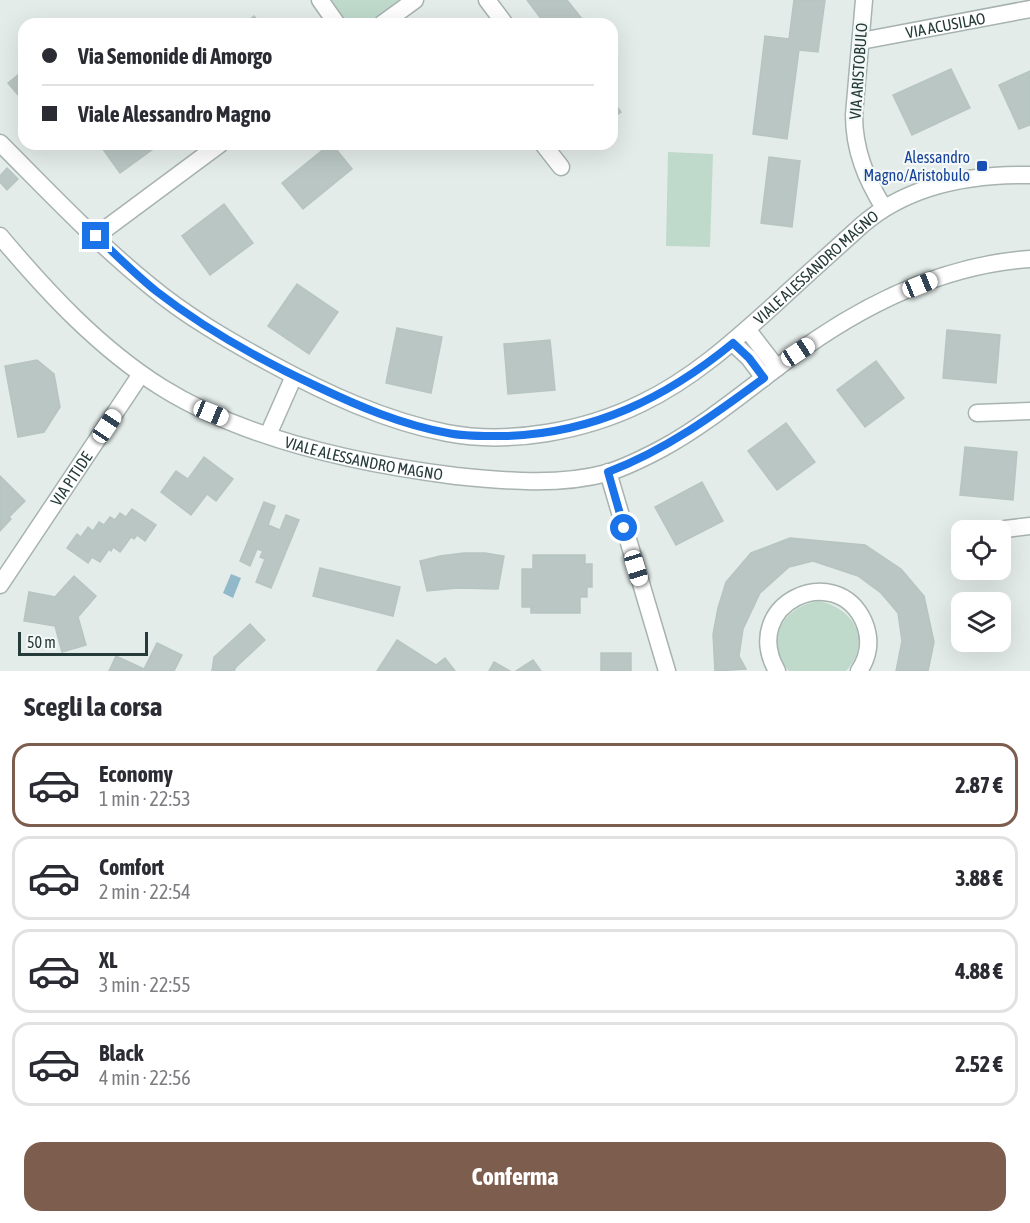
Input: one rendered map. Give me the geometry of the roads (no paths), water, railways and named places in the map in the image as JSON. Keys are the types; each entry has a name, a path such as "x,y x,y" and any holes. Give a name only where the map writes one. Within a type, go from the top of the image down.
{"street":[{"path":"320,0 334,18"},
{"path":"390,18 415,0"},
{"path":"487,0 500,18"},
{"name":"VIA ARISTOBULO","path":"864,0 854,134 864,170 884,208"},
{"name":"VIA ACUSILAO","path":"861,41 1030,9"},
{"name":"VIALE ALESSANDRO MAGNO","path":"0,143 148,284 222,336 294,375 360,406 422,427 459,435 531,434 574,428 634,407 694,372 733,343 861,225 884,208 941,184 986,176 1030,175"},
{"path":"96,236 212,150"},
{"path":"548,150 561,167"},
{"name":"VIALE ALESSANDRO MAGNO","path":"0,236 67,310 115,354 141,374 185,401 268,435 348,458 463,477 550,481 608,472 636,461 676,440 822,337 866,310 920,285 963,270 1030,259"},
{"path":"747,329 771,373"},
{"path":"733,343 749,358 771,373"},
{"name":"VIA PITIDE","path":"0,585 141,374"},
{"path":"268,435 294,375"},
{"path":"977,413 1030,411"},
{"path":"608,472 667,671"},
{"path":"1011,528 1030,526"},
{"path":"777,671 771,660 768,644 770,627 777,613 788,602 803,594 819,592 835,594 849,602 860,614 867,630 868,647 864,663 859,671"}],"water":[{"path":"231,574 241,578 233,598 223,593"}],"place":[{"name":"Alessandro Magno/Aristobulo","path":"982,166"}]}
